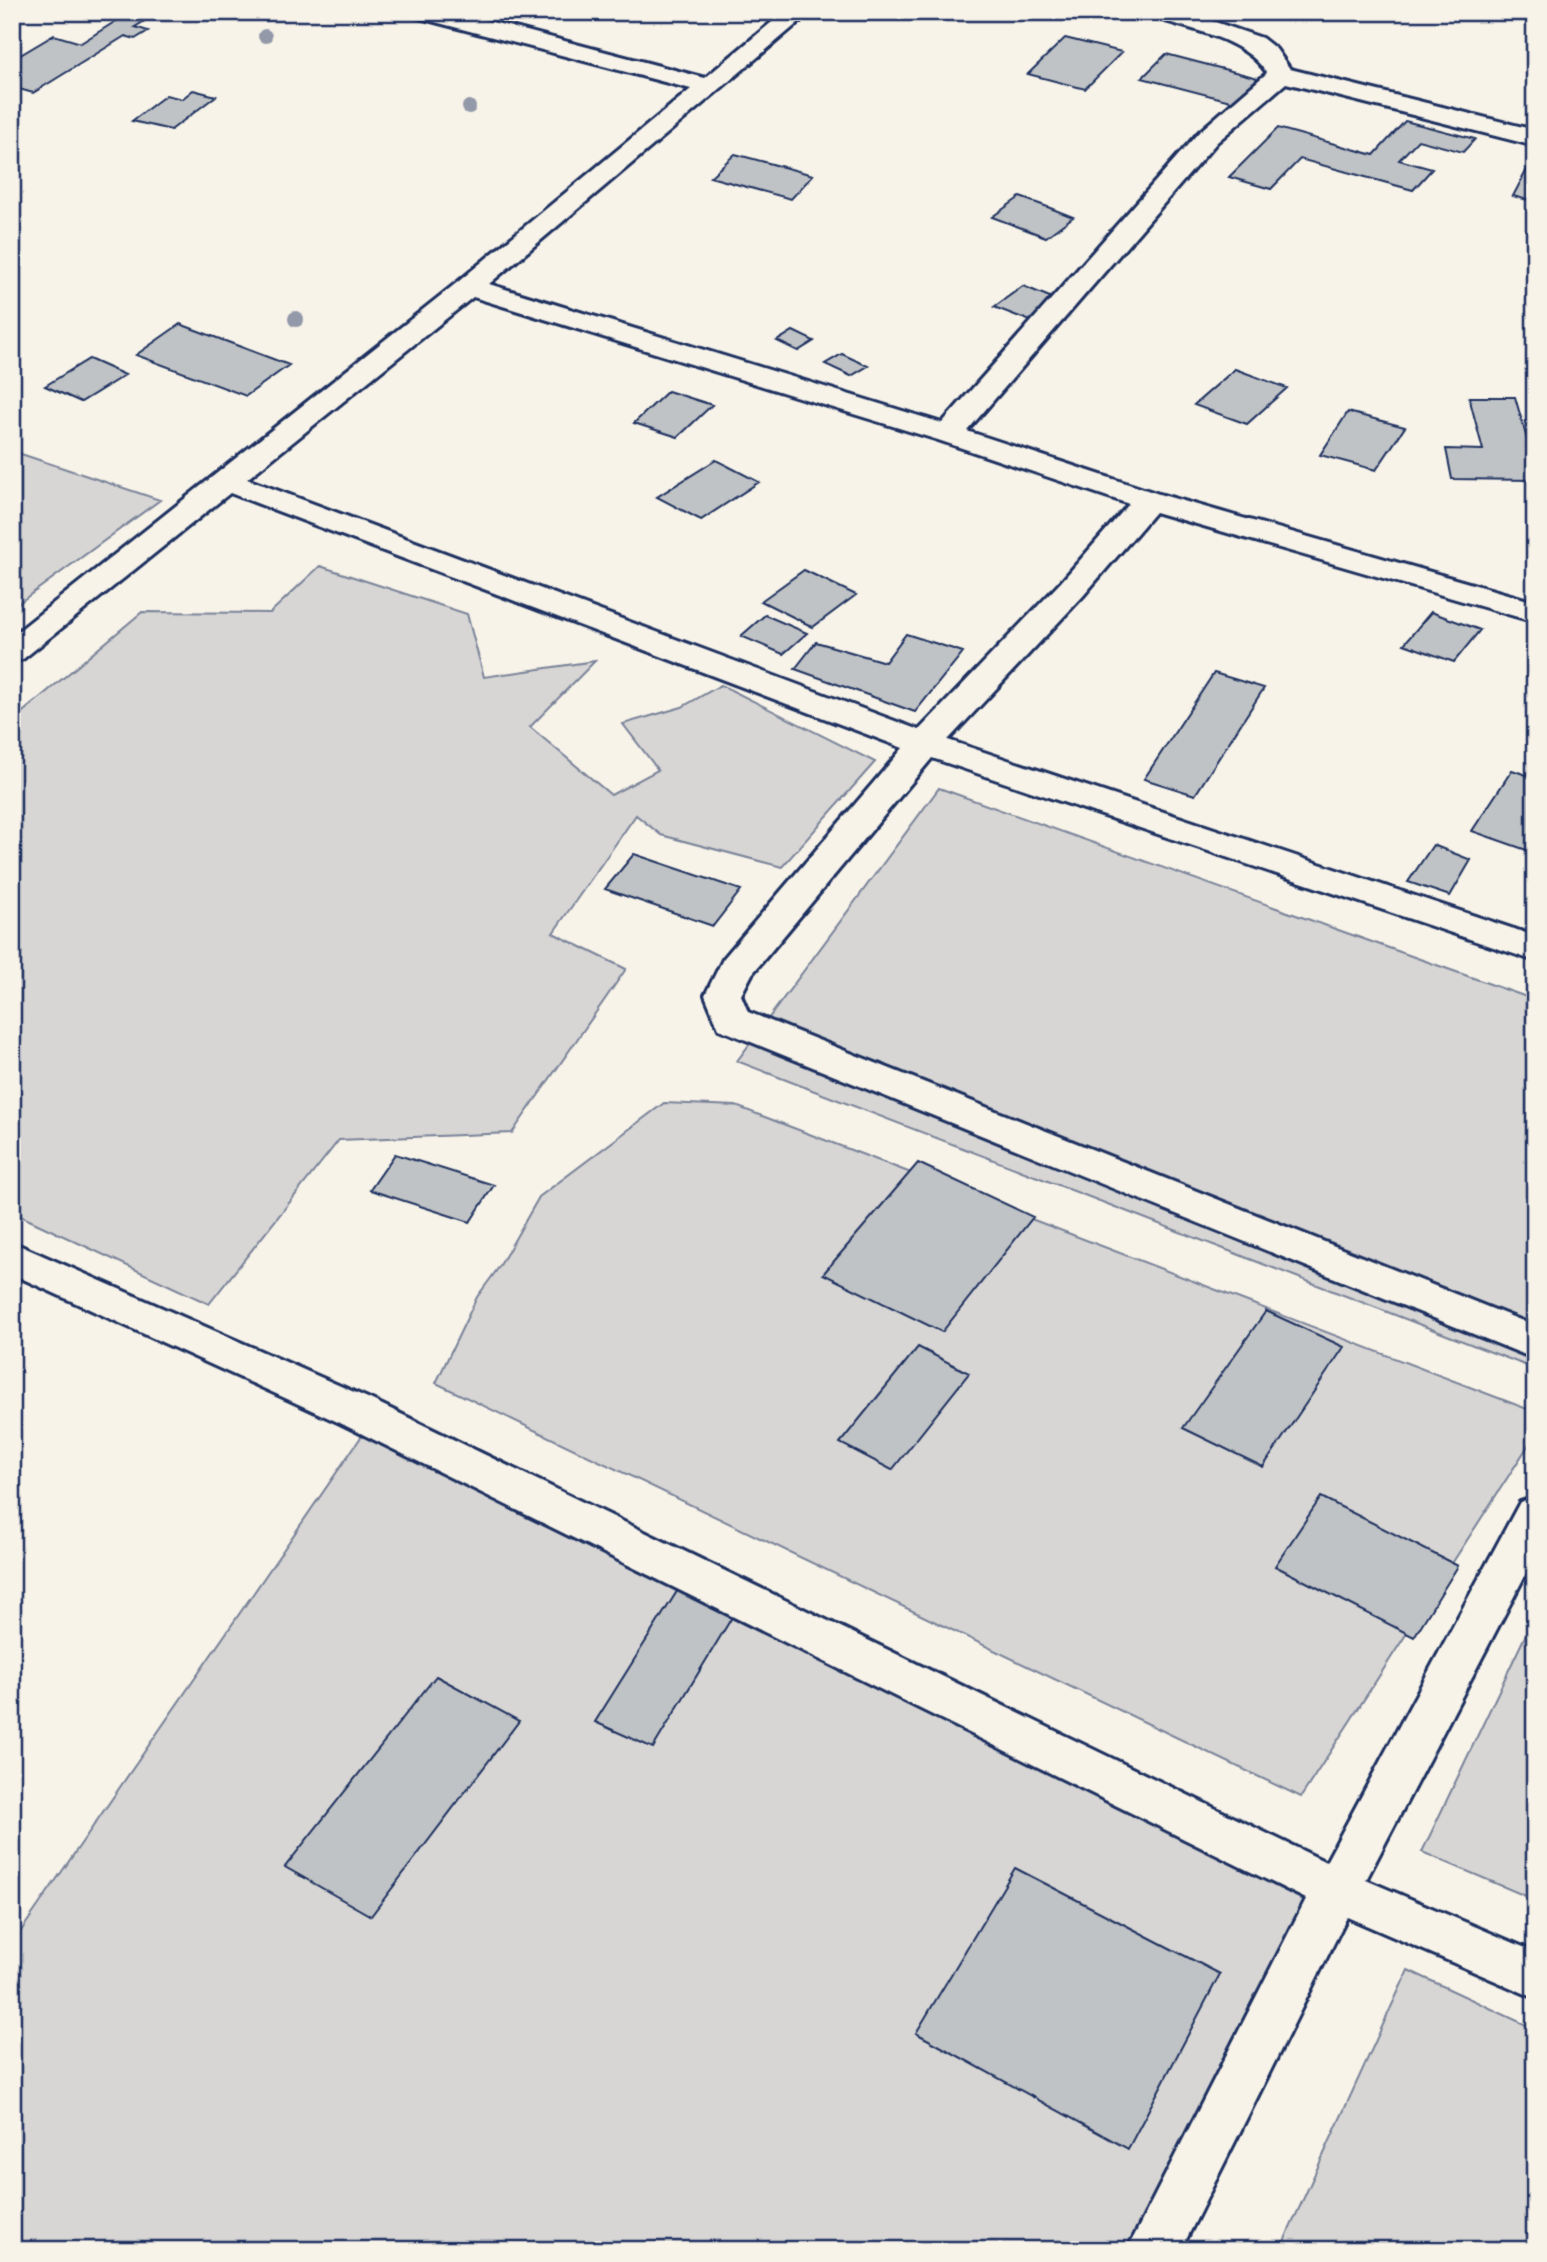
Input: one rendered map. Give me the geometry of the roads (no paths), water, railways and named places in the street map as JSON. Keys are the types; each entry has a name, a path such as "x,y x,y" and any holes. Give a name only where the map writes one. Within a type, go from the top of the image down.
{"street":[{"path":"425,12 707,86"},
{"path":"12,652 228,482 799,12"},
{"path":"1161,12 1254,43 1267,54 1282,74 1535,138"},
{"path":"948,434 1208,137 1282,74"},
{"path":"469,286 948,434 1148,500 1535,612"},
{"path":"228,482 925,744 1535,949"},
{"path":"1148,500 1072,589 925,744 736,968 723,995 733,1020 1535,1343"},
{"path":"12,1257 355,1411 1336,1889 1535,1975"},
{"path":"1153,2250 1336,1889 1535,1514"}]}
